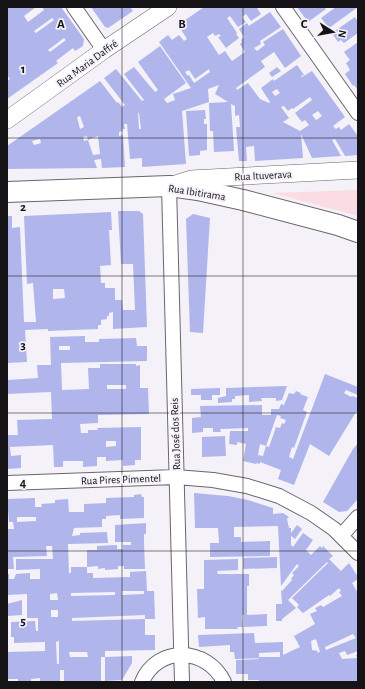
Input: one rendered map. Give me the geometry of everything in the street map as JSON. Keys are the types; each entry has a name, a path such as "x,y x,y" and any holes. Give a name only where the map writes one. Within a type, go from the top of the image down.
{"main road":[{"name":"Rua Ibitirama","path":"7,192 168,186 198,190 243,200 338,225 358,232"}],"street":[{"path":"74,7 104,50"},
{"name":"Rua Maria Daffré","path":"7,120 104,50 168,7"},
{"path":"284,7 358,113"},
{"name":"Rua Ituverava","path":"168,186 191,179 358,170"},
{"name":"Rua José dos Reis","path":"168,186 182,682"},
{"name":"Rua Pires Pimentel","path":"7,483 176,477 212,480 247,486 279,496 311,513 334,529 358,553"},
{"path":"341,536 358,517"},
{"path":"142,682 152,667 162,659 181,655 192,656 207,662 220,675 224,682"}],"shaded area":[{"path":"358,190 358,216 273,193"}],"building":[{"path":"7,7 36,7 24,16 28,22 44,10 44,7 61,7 84,39 83,46 75,51 73,48 56,61 58,63 7,99 7,81 10,79 7,75","holes":["52,18 54,20 36,33 34,31","64,38 66,40 50,52 48,50"]},
{"path":"91,7 130,7 133,11 108,28 105,27"},
{"path":"204,7 258,7 257,8 261,14 251,21 246,14 242,17 246,22 238,27 230,16 227,18 239,38 226,48 218,37 221,36 219,34 215,36 213,33 207,37 219,55 225,51 232,61 245,52 240,44 244,37 239,29 247,23 249,26 270,12 281,27 260,41 261,44 254,48 257,51 265,45 263,42 283,29 301,56 285,68 274,52 261,61 265,67 236,88 237,90 248,83 260,99 269,103 270,102 261,88 273,79 274,81 297,65 304,75 301,76 302,77 312,71 345,117 333,126 336,129 339,127 341,130 349,124 358,136 358,155 345,156 335,139 332,140 341,156 312,158 301,134 303,158 255,161 254,146 246,147 247,161 239,161 236,127 240,127 239,115 235,116 235,106 231,104 234,151 214,152 213,131 210,131 209,103 228,102 215,94 219,85 208,89 209,102 182,111 186,164 142,167 142,158 130,159 127,124 124,124 125,129 122,129 123,131 119,132 119,136 123,135 125,167 102,168 101,159 94,160 97,168 7,169 7,146 100,81 117,103 118,102 122,107 125,105 104,78 116,69 142,101 144,100 124,74 134,67 155,92 158,90 138,62 160,46 186,83 164,99 167,103 175,100 173,94 191,88 159,42 168,35 172,40 179,35 184,41 187,39 178,25","holes":["209,69 210,72 194,83 185,72 189,70 195,79","277,89 280,93 275,96 272,92","310,97 312,100 295,113 302,122 305,120 309,125 300,131 283,122 289,118 281,107 284,106 288,111 292,108 293,109","318,111 322,116 316,120 312,115","138,113 139,113 141,129 139,129","80,116 84,127 80,129 77,117","87,136 88,140 84,141 83,137","98,136 100,154 93,155 88,140","40,139 41,143 34,145 32,141"]},
{"path":"297,7 327,7 308,22"},
{"path":"336,7 358,7 329,28 321,18"},
{"path":"355,17 358,22 358,33 344,43 341,40 338,42 332,33"},
{"path":"358,42 358,90 354,85 353,86 345,74 350,70 346,63 350,60 344,52"},
{"path":"277,67 281,71 272,77 269,73"},
{"path":"205,110 206,119 204,119 204,124 207,124 207,150 200,151 200,155 189,156 186,111"},
{"path":"118,211 139,211 143,214 147,327 113,329 113,312 109,313 107,319 101,320 101,325 98,325 98,329 48,331 48,329 25,330 27,362 7,363 7,216 12,216 12,228 20,227 24,322 36,322 33,283 27,284 24,216 111,212 112,230 109,230 111,265 100,266 101,283 105,283 105,288 115,288 115,300 122,300 123,310 135,310 133,264 121,264","holes":["53,289 64,289 65,298 53,299"]},
{"path":"193,214 210,218 203,333 190,332 186,219"},
{"path":"85,336 85,342 99,342 99,339 136,338 137,346 147,346 147,361 61,363 62,390 89,389 88,368 100,368 100,364 140,365 140,388 148,388 149,414 98,415 98,423 80,424 81,433 88,433 88,430 98,430 97,428 141,427 141,460 135,460 135,465 123,466 123,460 106,461 106,457 97,457 97,466 83,467 83,461 63,461 63,467 54,467 53,445 10,447 11,456 21,455 21,468 7,469 7,435 18,435 17,420 52,419 51,392 7,394 7,380 38,378 37,365 51,365 50,337","holes":["59,346 70,346 70,350 59,350","107,385 126,385 126,389 107,389","106,441 116,441 116,446 106,447"]},
{"path":"325,374 358,387 358,395 346,390 344,393 351,397 358,398 358,414 356,412 329,456 310,444 294,485 278,479 281,470 260,462 260,464 256,464 243,461 246,444 237,442 237,445 229,444 230,431 248,431 248,428 220,429 221,432 213,432 213,428 203,428 203,432 192,433 192,418 201,417 200,406 262,405 262,415 271,415 271,409 279,409 281,404 284,405 289,393 294,394 296,391 301,393 300,394 308,397 303,410 307,412 294,448 292,447 289,457 293,459","holes":["277,415 286,420 284,424 282,423 280,428 276,427 269,447 266,446","260,444 266,446 263,456 258,455"]},
{"path":"287,386 282,400 276,401 276,398 261,398 262,401 249,402 249,395 235,396 235,399 232,399 232,402 218,403 218,398 226,396 226,388"},
{"path":"220,388 220,395 212,395 212,400 201,400 201,395 191,395 191,389"},
{"path":"225,436 226,456 202,457 202,437"},
{"path":"358,443 358,499 347,511 339,512 323,502 353,449"},
{"path":"194,493 228,496 248,500 273,508 273,514 283,513 289,517 287,519 289,528 291,528 291,533 297,525 302,529 295,539 291,536 291,545 293,547 303,533 313,540 306,550 311,555 320,546 322,548 323,546 333,556 329,559 341,571 349,563 358,577 358,579 352,583 358,593 358,651 347,655 345,651 339,653 342,659 357,658 356,655 358,655 358,681 259,682 259,680 248,680 248,674 236,674 236,660 259,658 235,659 234,652 230,652 230,645 199,647 198,635 254,633 255,643 283,642 283,655 300,647 294,636 315,624 310,614 317,611 315,608 321,605 323,607 342,596 339,592 341,591 339,588 330,596 329,595 303,613 297,607 299,605 292,598 328,563 327,562 288,600 296,608 282,619 282,621 276,621 276,604 282,604 281,590 282,591 292,580 291,579 294,575 292,573 299,566 297,564 281,586 278,526 234,527 234,537 241,537 241,542 270,541 270,556 210,557 210,543 219,543 218,528 195,528","holes":["353,634 356,638 326,650 325,647","316,639 320,652 317,653 318,651 312,650 311,641","280,652 280,657 259,657 259,653"]},
{"path":"141,494 142,497 144,497 144,518 120,519 120,515 106,516 106,519 102,519 102,527 74,528 72,536 80,535 80,533 107,532 108,543 68,544 69,573 71,573 71,567 87,567 87,573 93,573 93,578 130,577 130,572 146,571 147,591 154,591 155,619 145,619 145,635 155,635 155,650 105,651 105,657 101,657 101,681 64,681 64,670 60,670 60,682 40,682 40,678 31,679 31,682 18,682 18,679 7,679 7,652 45,651 45,642 14,643 14,637 11,637 11,622 35,621 36,631 38,631 38,618 27,618 27,594 7,595 7,574 9,574 9,579 14,579 16,574 30,573 30,579 40,579 40,569 16,570 16,559 53,559 52,546 46,546 47,556 13,557 14,569 7,569 7,529 14,529 13,522 9,522 7,499 35,498 35,507 42,507 41,504 55,503 55,500 68,499 69,512 84,512 84,504 106,503 106,498 134,497 134,495","holes":["17,517 36,517 36,521 17,522","122,591 144,591 144,594 122,595","115,592 115,595 71,596 71,593","57,593 58,600 50,600 50,594","51,610 58,610 58,617 51,617","145,615 145,619 72,621 72,618","59,641 59,664 57,664 56,642","69,652 87,652 88,657 70,657"]},
{"path":"146,523 146,534 144,534 145,569 124,569 124,566 118,566 118,569 105,570 105,568 98,569 98,566 87,567 87,550 97,550 97,546 117,545 117,549 123,549 123,545 131,545 131,542 115,542 115,525"},
{"path":"277,557 277,568 243,569 243,558"},
{"path":"238,559 238,570 217,571 218,574 249,574 249,586 247,586 247,615 267,614 267,626 244,627 244,615 242,615 243,627 237,627 238,629 205,629 205,617 198,618 197,589 204,589 204,560"},
{"path":"22,600 22,615 7,616 7,604"},
{"path":"132,656 132,663 122,680 105,681 105,657"}]}
